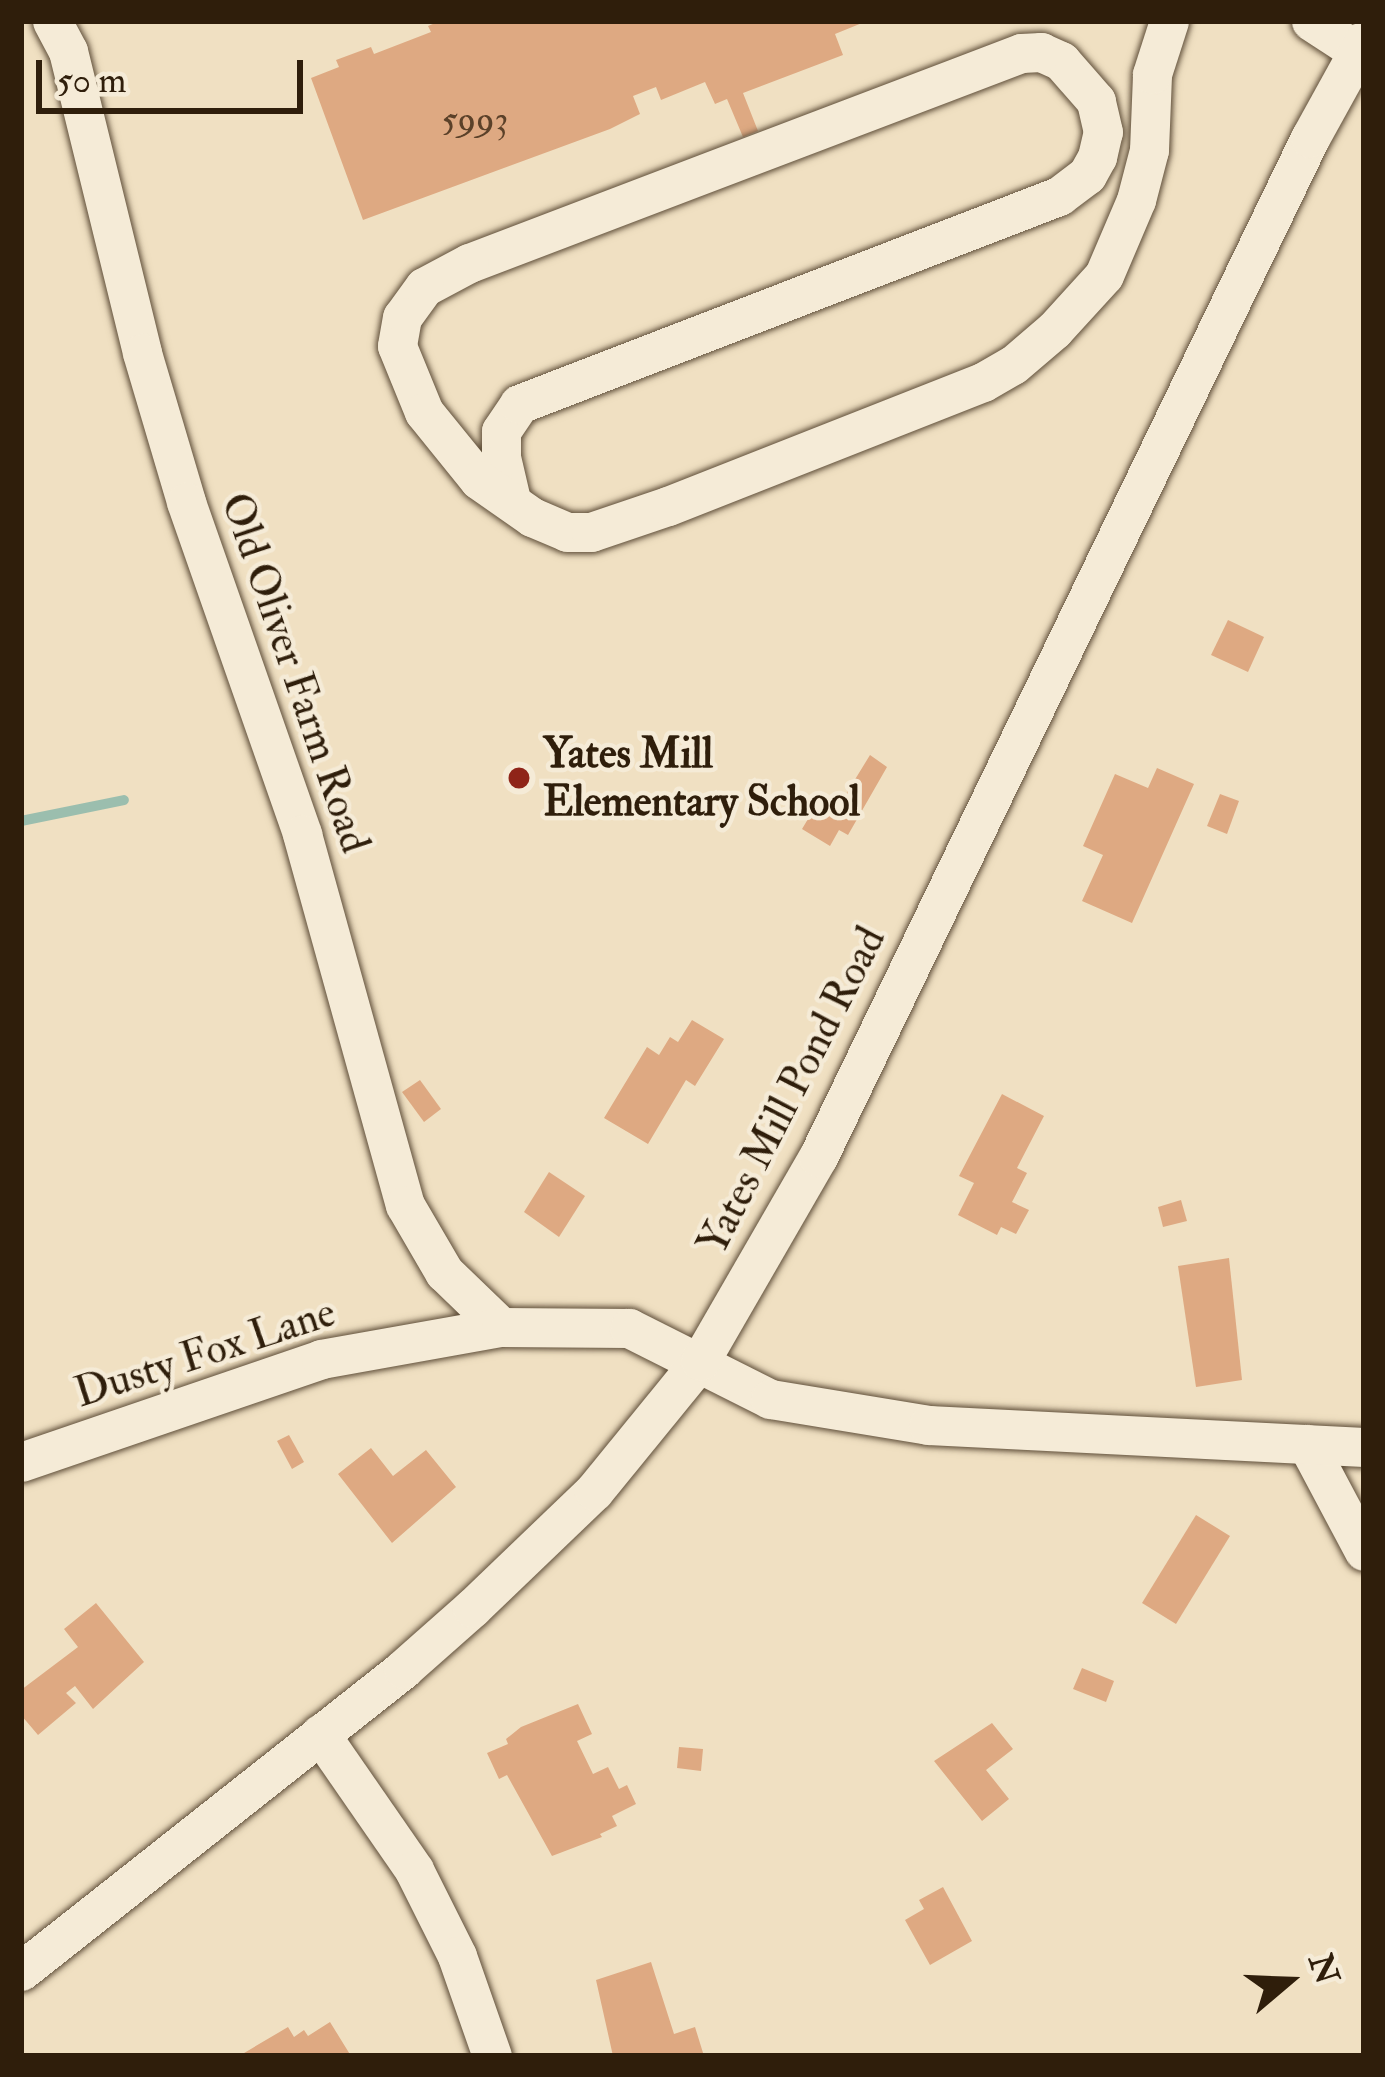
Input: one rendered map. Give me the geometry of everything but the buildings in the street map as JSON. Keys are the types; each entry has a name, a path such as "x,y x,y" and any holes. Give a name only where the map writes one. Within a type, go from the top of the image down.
{"street":[{"name":"Old Oliver Farm Road","path":"52,21 68,51 142,353 186,502 302,834 405,1205 443,1272 500,1327"},
{"path":"512,500 501,457 501,431 519,404 1059,196 1087,175 1097,157 1103,132 1096,101 1060,61 1041,52 1021,53 469,263 424,287 402,317 397,346 424,412 479,480 532,517 567,532 591,532 907,415 1013,365 1104,275 1136,200 1149,151 1152,74 1168,21"},
{"path":"1311,21 1360,45"},
{"name":"Yates Mill Pond Road","path":"21,1971 454,1623 594,1491 700,1361 818,1156 1360,45"},
{"name":"Dusty Fox Lane","path":"21,1462 321,1359 500,1327 628,1328 770,1400 928,1425 1364,1448"},
{"path":"1307,1444 1364,1551"},
{"path":"320,1734 414,1870 457,1956 492,2056"}],"waterway":[{"path":"21,821 124,800"}],"place":[{"name":"Yates Mill Elementary School","path":"519,778"}]}
